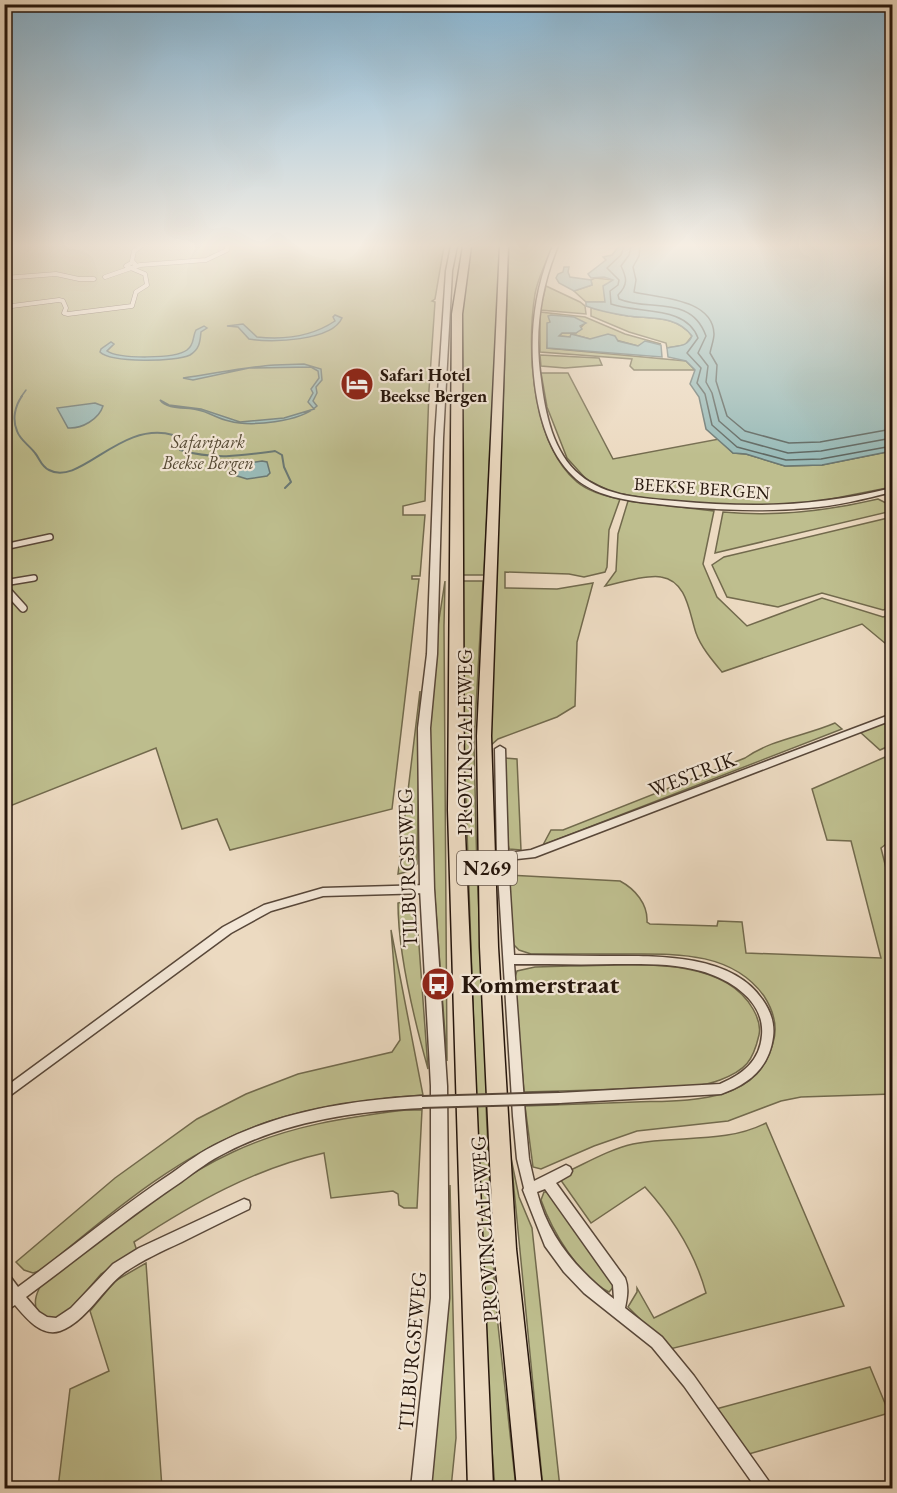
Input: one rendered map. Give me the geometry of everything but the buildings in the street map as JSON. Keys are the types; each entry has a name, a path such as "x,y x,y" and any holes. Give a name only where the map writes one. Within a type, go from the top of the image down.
{"highway":[{"name":"PROVINCIALEWEG","path":"457,316 456,810 481,1488"},
{"name":"PROVINCIALEWEG","path":"501,316 484,736 489,947 504,1237 530,1488"}],"street":[{"name":"TILBURGSEWEG","path":"420,1488 440,1298 440,1086 428,889 424,728 432,654 439,438 446,316"},
{"name":"BEEKSE BERGEN","path":"537,316 534,338 539,396 560,456 573,473 587,484 625,499 759,510 821,505 892,490"},
{"path":"4,547 50,537"},
{"path":"23,608 4,585 34,578"},
{"name":"WESTRIK","path":"502,857 532,854 892,717"},
{"path":"500,749 502,857 523,1159 529,1190 541,1224 562,1258 589,1288 657,1342 669,1355 765,1488"},
{"path":"4,1095 226,930 268,908 323,892 428,889"},
{"path":"4,1305 141,1200 222,1148 274,1127 324,1114 386,1103 560,1098 721,1089 745,1079 760,1061 766,1049 768,1027 762,1005 746,988 727,976 700,966 665,960 508,959"},
{"path":"529,1190 566,1171"},
{"path":"547,1180 620,1283 621,1296 618,1311"},
{"path":"4,1280 39,1321 52,1325 64,1323 118,1269 144,1253 244,1205"}],"green space":[{"name":"Safaripark Beekse Bergen","path":"4,316 434,316 425,501 403,506 403,515 425,515 420,576 412,576 412,579 419,579 392,809 230,850 217,819 182,829 156,748 5,808"},
{"path":"462,316 497,316 484,575 461,575"},
{"path":"506,316 532,316 532,367 542,420 550,444 562,465 577,482 597,493 620,499 609,530 605,572 584,577 569,574 505,572 505,588 557,589 593,583 577,642 575,706 557,717 498,739 490,746"},
{"path":"540,316 585,317 625,334 661,344 648,341 638,346 616,340 590,339 572,334 570,337 559,336 562,333 576,333 584,324 550,319 547,348 686,361 695,370 634,370 630,366 632,359 540,352"},
{"path":"591,316 626,316 671,321 686,329 692,336 685,345 667,348 666,343 629,332"},
{"path":"540,355 599,358 602,365 565,368 541,366"},
{"path":"541,373 568,373 613,459 719,439 733,453 746,454 785,466 822,465 892,451 892,487 826,500 759,508 656,500 611,492 586,479 567,458 547,407"},
{"path":"878,499 892,506 892,511 715,553 723,512 762,514 801,512"},
{"path":"628,501 714,511 703,564 717,597 747,626 822,598 883,617 892,614 892,649 862,624 722,672 701,643 686,599 676,584 655,576 605,586 616,571 618,534"},
{"path":"892,517 892,607 883,610 822,593 778,607 727,597 712,565 724,557"},
{"path":"445,581 447,1061 431,844 429,721 436,639"},
{"path":"461,581 483,581 474,743 477,873 495,1298 516,1488 495,1488 480,1295 474,1107 476,1094 460,625"},
{"path":"420,691 417,864 410,871 398,874"},
{"path":"892,719 892,749 889,746 880,750 860,732"},
{"path":"835,723 842,729 543,845 551,830 563,830 745,758 766,746"},
{"path":"892,754 892,849 890,841 881,848 892,892 892,1094 801,1097 781,1101 728,1121 637,1131 594,1146 541,1169 533,1167 525,1106 680,1100 725,1093 750,1080 762,1068 773,1043 775,1025 764,996 750,981 735,970 718,962 680,955 531,954 519,950 513,944 508,875 620,881 640,898 647,915 647,922 650,924 717,926 718,921 742,922 746,953 881,958 851,841 827,840 812,789"},
{"path":"505,758 517,759 521,850 509,849 508,844"},
{"path":"398,903 408,905 417,918 428,1069 412,1008 404,965"},
{"path":"391,930 423,1095 326,1107 289,1115 239,1133 178,1165 122,1205 42,1270 33,1273 24,1270 16,1262 115,1178 197,1119 246,1094 298,1074 392,1052 400,1040"},
{"path":"670,966 696,971 719,979 738,991 753,1009 758,1021 757,1044 747,1064 720,1080 702,1085 524,1092 514,980 517,971 535,967"},
{"path":"406,1110 422,1110 417,1208 404,1208 399,1205 398,1194 393,1191 331,1198 324,1153 298,1160 225,1189 134,1242 137,1251 101,1274 70,1310 60,1317 52,1319 37,1314 36,1299 41,1285 158,1196 207,1165 254,1143 296,1129"},
{"path":"766,1123 844,1306 670,1349 628,1307 637,1288 654,1318 706,1293 696,1264 674,1224 645,1187 591,1223 560,1179 560,1175 633,1144 734,1134"},
{"path":"511,1158 519,1197 532,1228 560,1488 543,1488"},
{"path":"450,1185 456,1438 451,1488 430,1488 444,1322"},
{"path":"544,1192 548,1192 617,1283 609,1292 587,1276 559,1239 541,1200"},
{"path":"146,1263 162,1488 58,1488 70,1389 109,1371 90,1311 115,1281"},
{"path":"870,1367 889,1413 749,1454 716,1409"}],"water":[{"path":"548,316 574,317 586,323 580,326 582,329 576,333 562,333 559,336 570,337 571,334 590,339 608,334 615,336 618,341 638,346 645,341 661,345 662,357 547,348 547,323 550,322"},
{"path":"630,316 892,316 892,451 822,465 785,466 746,454 733,453 706,429 699,397 690,384 695,370 686,361 668,357 667,348 685,344 692,336 679,324 663,319"},
{"path":"333,317 342,318 336,326 326,332 300,339 271,341 249,339 238,327 227,326 243,324 257,337 278,338 317,331 335,321"},
{"path":"204,326 207,328 201,332 196,350 183,357 130,360 106,356 100,352 111,342 114,344 107,351 113,354 134,357 181,353 191,345 196,330"},
{"path":"304,364 321,369 322,380 316,387 317,393 313,401 317,406 314,408 308,402 313,393 311,389 319,378 318,371 311,367 249,368 193,380 183,378 240,369 275,365"},
{"path":"160,400 169,405 201,409 240,422 284,418 312,410 275,422 238,423 202,411 172,407"},
{"path":"95,403 103,406 98,415 89,422 73,428 68,428 57,408"},
{"path":"267,462 270,473 267,476 247,479 234,475 242,464"}],"waterway":[{"path":"21,397 26,390"},
{"path":"22,396 15,413 17,431 49,470 61,473 74,470 119,444 154,433 173,435 180,450 205,455 239,456 275,451 282,455 284,467 291,482 285,488"}],"place":[{"name":"Safari Hotel Beekse Bergen","path":"357,384"},
{"name":"Kommerstraat","path":"438,984"}]}
